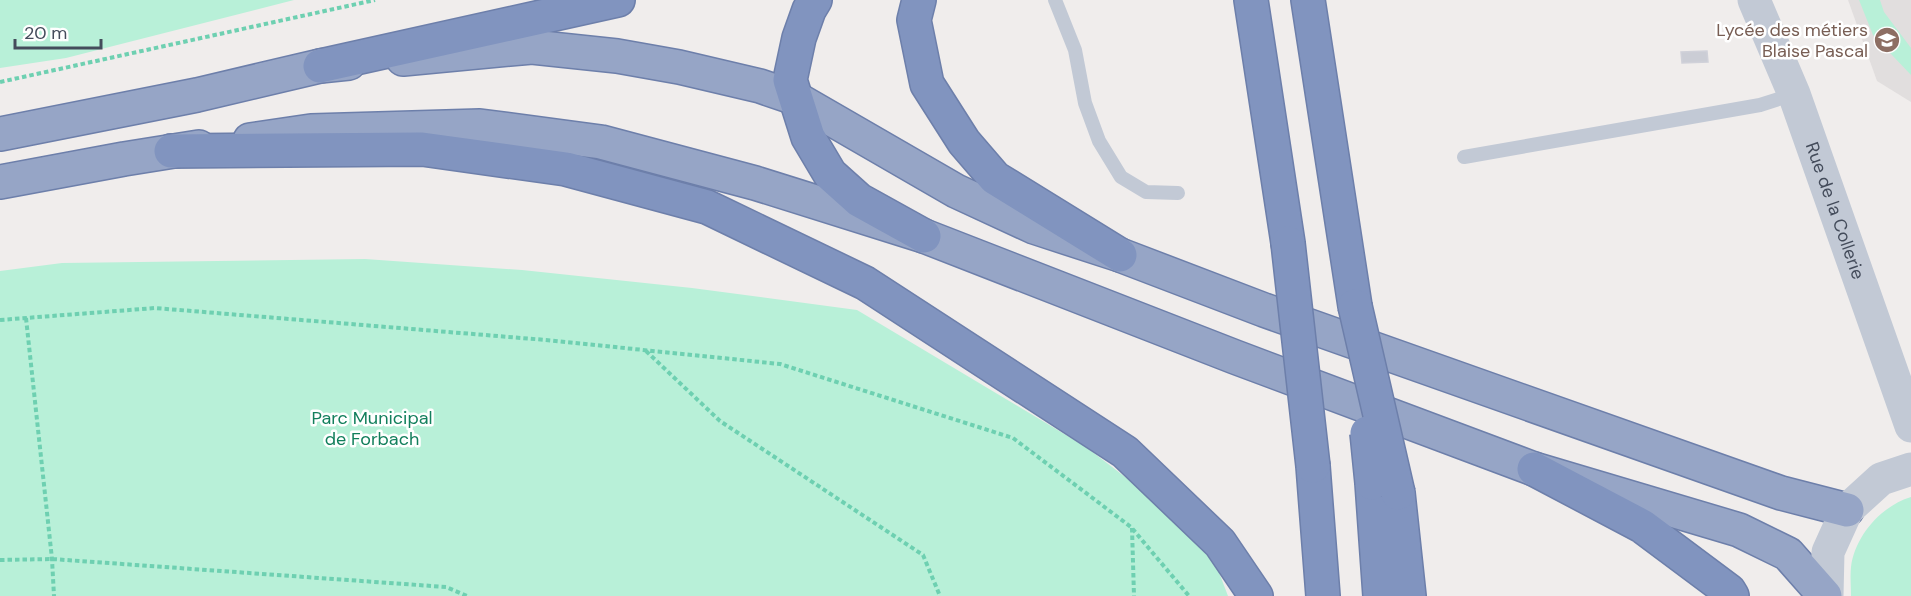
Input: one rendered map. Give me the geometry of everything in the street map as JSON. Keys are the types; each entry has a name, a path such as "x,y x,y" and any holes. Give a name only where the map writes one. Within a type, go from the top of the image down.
{"highway":[{"path":"0,134 196,95 618,0"},
{"path":"815,0 799,39 790,81 808,136 830,174 859,200 924,236"},
{"path":"920,0 914,20 927,84 964,142 995,178 1120,255"},
{"path":"1228,0 1239,43 1270,122"},
{"path":"1251,0 1288,243 1313,466 1323,596"},
{"path":"1308,0 1385,488 1409,596"},
{"path":"320,66 532,47 616,56 680,67 760,86 795,98 956,191 1034,227 1120,255 1264,310 1781,493 1847,510"},
{"path":"0,182 171,152 311,131 480,126 601,142 754,183 924,236 1223,353 1534,469 1739,530 1788,554 1826,596"},
{"path":"171,152 422,149 566,169 707,207 865,283 1125,452 1220,543 1256,596"},
{"path":"1534,469 1641,526 1729,591 1732,596"},
{"path":"1380,596 1385,488"}],"street":[{"name":"Rue de la Collerie","path":"1754,0 1794,94 1911,426"},
{"path":"1826,596 1828,552 1847,510 1881,479 1911,469"}],"lane":[{"path":"1055,0 1075,50 1085,102 1099,141 1121,177 1146,192 1178,193"},
{"path":"1464,157 1760,105 1794,94"}],"path":[{"path":"0,82 375,0"},
{"path":"0,320 155,308 534,339 780,364 1013,438 1131,527 1189,596"},
{"path":"26,318 54,596"},
{"path":"646,351 720,421 923,555 940,596"},
{"path":"1131,527 1134,596"},
{"path":"0,560 52,559 446,587 467,596"}],"shaded area":[{"name":"Lycée des métiers Blaise Pascal","path":"1848,0 1911,0 1911,102 1877,81"}],"green space":[{"path":"0,0 294,0 66,58 0,68"},
{"path":"1859,0 1880,0 1884,12 1911,48 1911,75 1873,35"},
{"name":"Parc Municipal de Forbach","path":"365,259 522,270 692,288 857,310 1086,447 1163,506 1212,554 1228,596 0,596 0,271 62,263"},
{"path":"1911,497 1911,596 1851,596 1853,555 1864,534 1871,524 1890,507"}],"building":[{"path":"1707,51 1708,62 1682,63 1681,52"}],"place":[{"name":"Lycée des métiers Blaise Pascal","path":"1887,40"}]}
